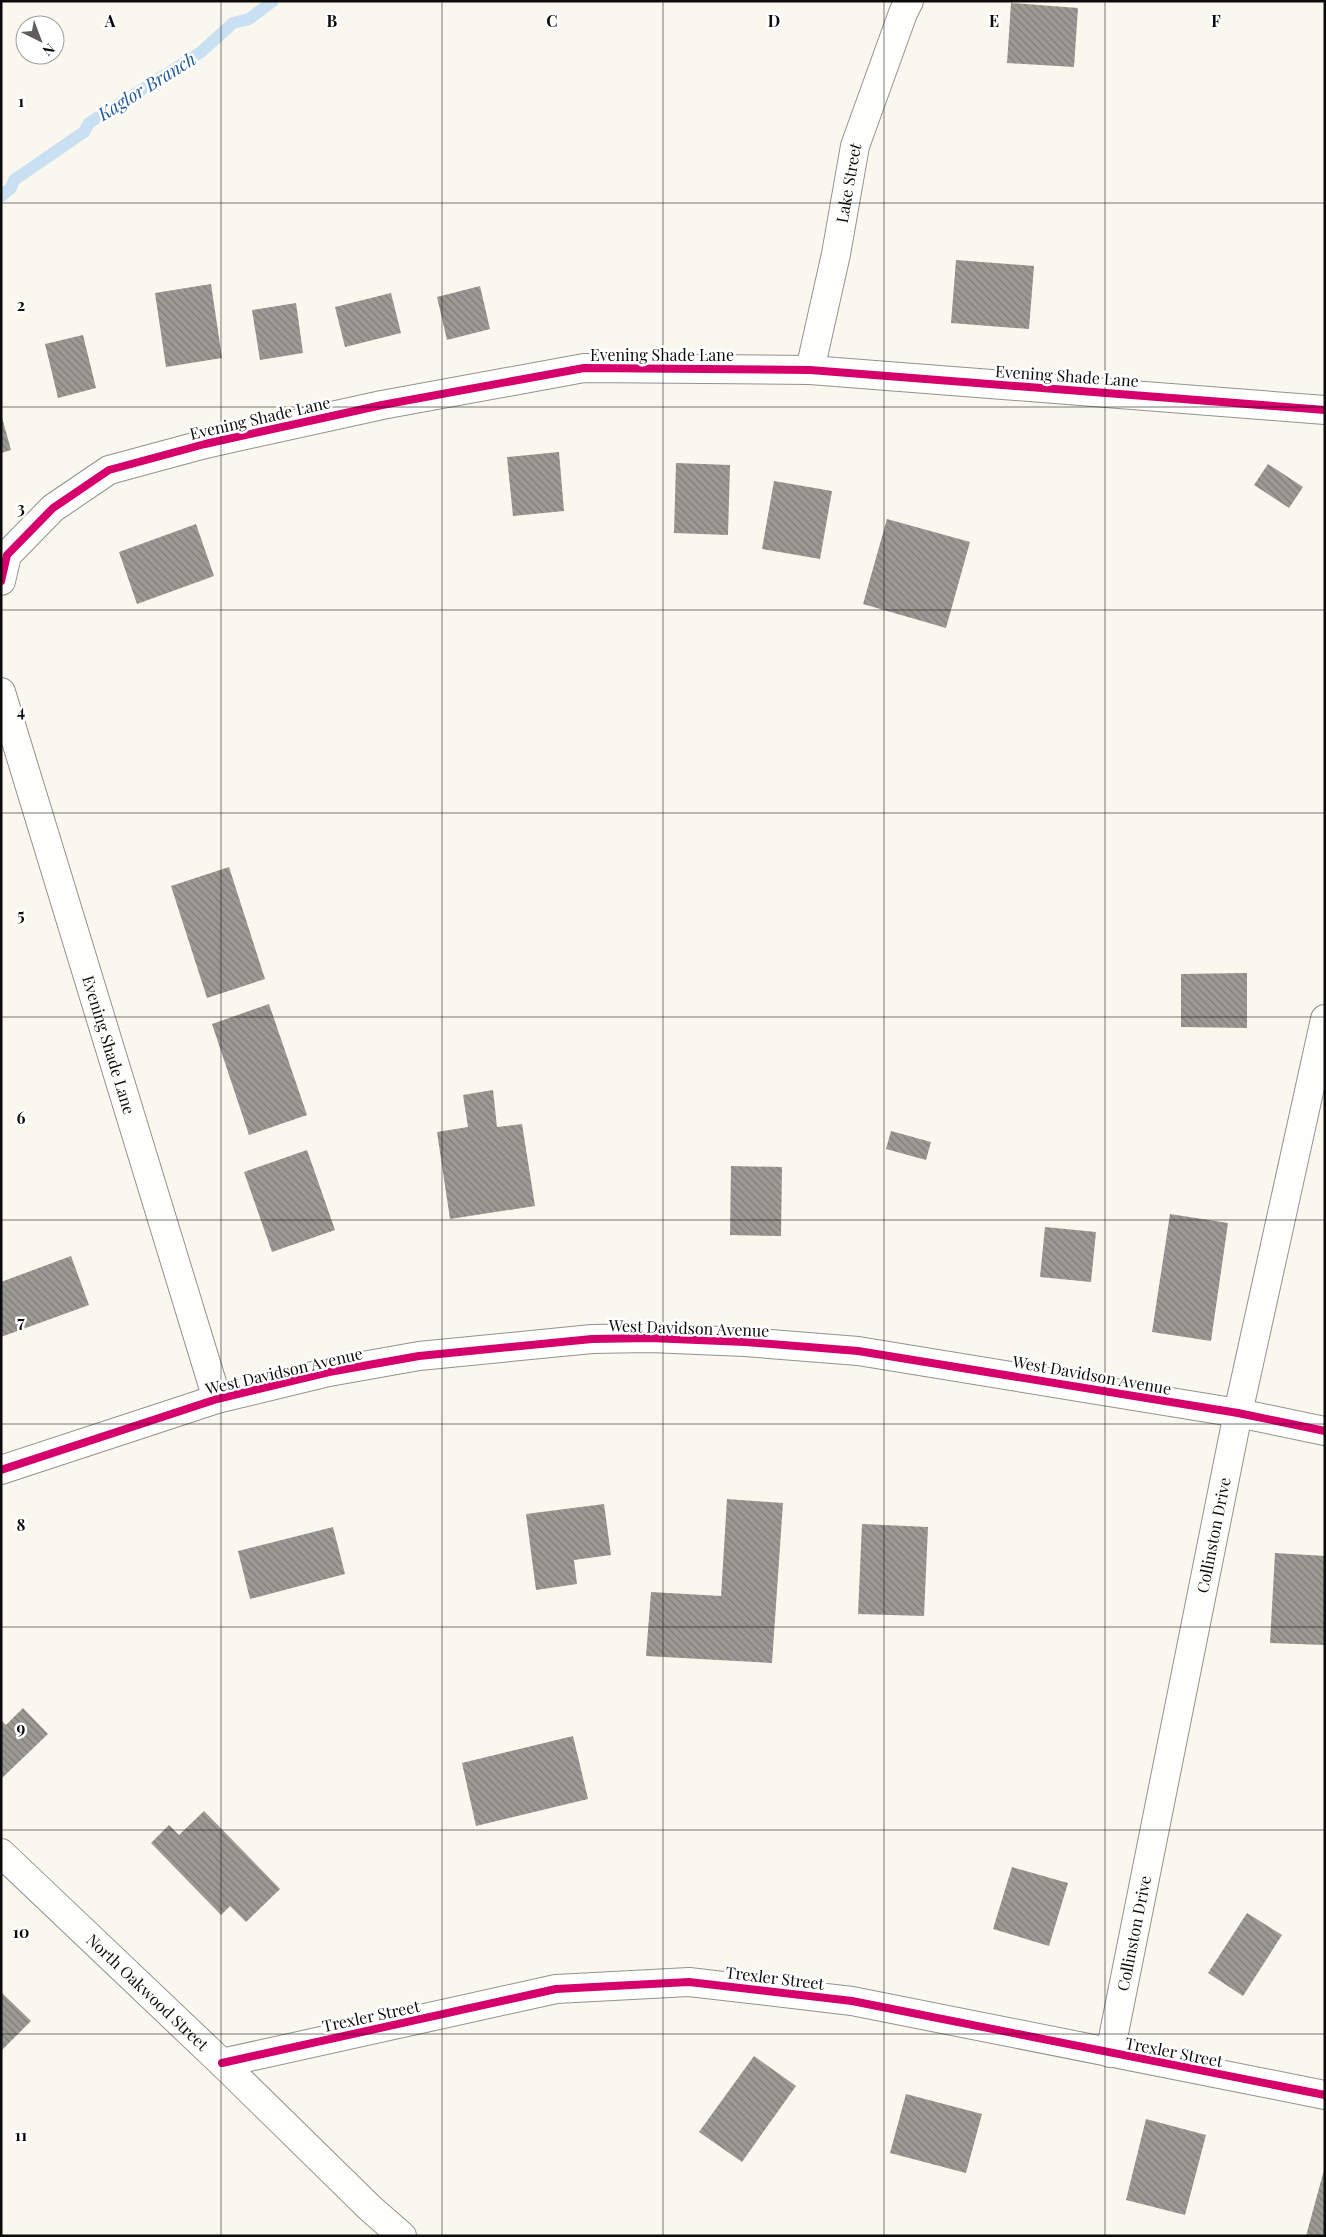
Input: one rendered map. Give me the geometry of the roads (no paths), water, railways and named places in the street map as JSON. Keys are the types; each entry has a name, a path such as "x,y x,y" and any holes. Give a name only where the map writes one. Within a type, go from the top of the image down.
{"street":[{"name":"Lake Street","path":"810,370 836,254 855,146 909,1"},
{"name":"Evening Shade Lane","path":"1,581 6,554 53,508 109,470 205,444 382,405 584,368 810,370 1325,410"},
{"name":"Evening Shade Lane","path":"1,692 217,1399"},
{"name":"Collinston Drive","path":"1110,2053 1238,1413 1325,1019"},
{"name":"West Davidson Avenue","path":"1,1470 217,1399 329,1372 419,1356 592,1339 650,1338 745,1342 858,1351 1238,1413 1325,1431"},
{"name":"North Oakwood Street","path":"1,1853 222,2063 370,2208 402,2236"},
{"name":"Trexler Street","path":"222,2063 556,1989 689,1982 852,2001 1325,2095"}],"waterway":[{"name":"Kaglor Branch","path":"1,196 11,188 14,180 84,132 89,123 201,52 233,23 249,19 273,1"}]}
